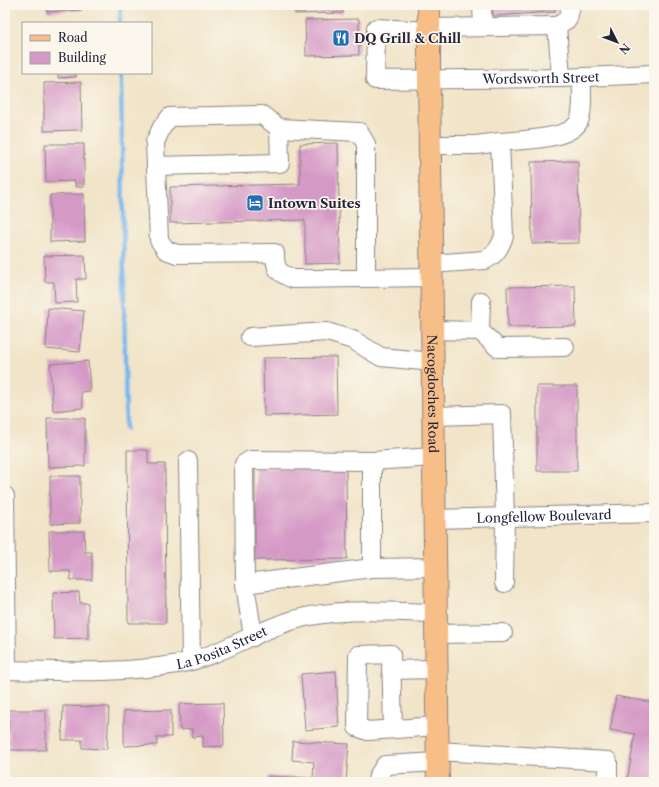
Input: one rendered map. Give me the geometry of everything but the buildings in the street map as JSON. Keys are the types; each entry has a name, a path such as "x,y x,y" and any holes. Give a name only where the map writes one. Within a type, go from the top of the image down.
{"main road":[{"name":"Nacogdoches Road","path":"429,5 437,765"}],"street":[{"path":"482,5 483,27"},
{"path":"430,29 557,26 568,19 571,5"},
{"path":"557,26 561,78"},
{"name":"Wordsworth Street","path":"430,29 376,28 375,80 561,78 654,74"},
{"path":"430,145 476,145 554,136 568,132 576,127 580,120 582,77"},
{"path":"366,278 366,144 359,132 279,128 262,115 170,117 162,127 155,142 159,240 166,250 177,254 275,253 275,265 280,273 293,279 366,278 431,270 485,260 492,257 498,250 504,236 500,142"},
{"path":"156,166 280,163 279,128"},
{"path":"480,331 481,301"},
{"path":"432,330 480,331 498,348 565,347"},
{"path":"250,337 327,332 353,340 380,357 433,362"},
{"path":"433,416 502,414 505,518 504,582"},
{"path":"253,637 245,584 244,464 250,460 372,461 434,457"},
{"path":"188,461 192,660"},
{"path":"372,461 372,568"},
{"path":"5,496 6,670"},
{"name":"Longfellow Boulevard","path":"435,519 654,513"},
{"path":"245,584 372,568 435,567"},
{"name":"La Posita Street","path":"6,670 106,671 150,668 192,660 209,655 293,620 330,613 353,611 503,633"},
{"path":"393,729 391,654 358,655 357,727 368,731 437,726"},
{"path":"391,670 436,669"},
{"path":"377,782 378,776 385,765 608,760 608,782"}],"waterway":[{"path":"120,5 120,22"},
{"path":"121,74 126,429"}],"place":[{"name":"DQ Grill & Chill","path":"341,38"},
{"name":"Intown Suites","path":"255,203"}]}
